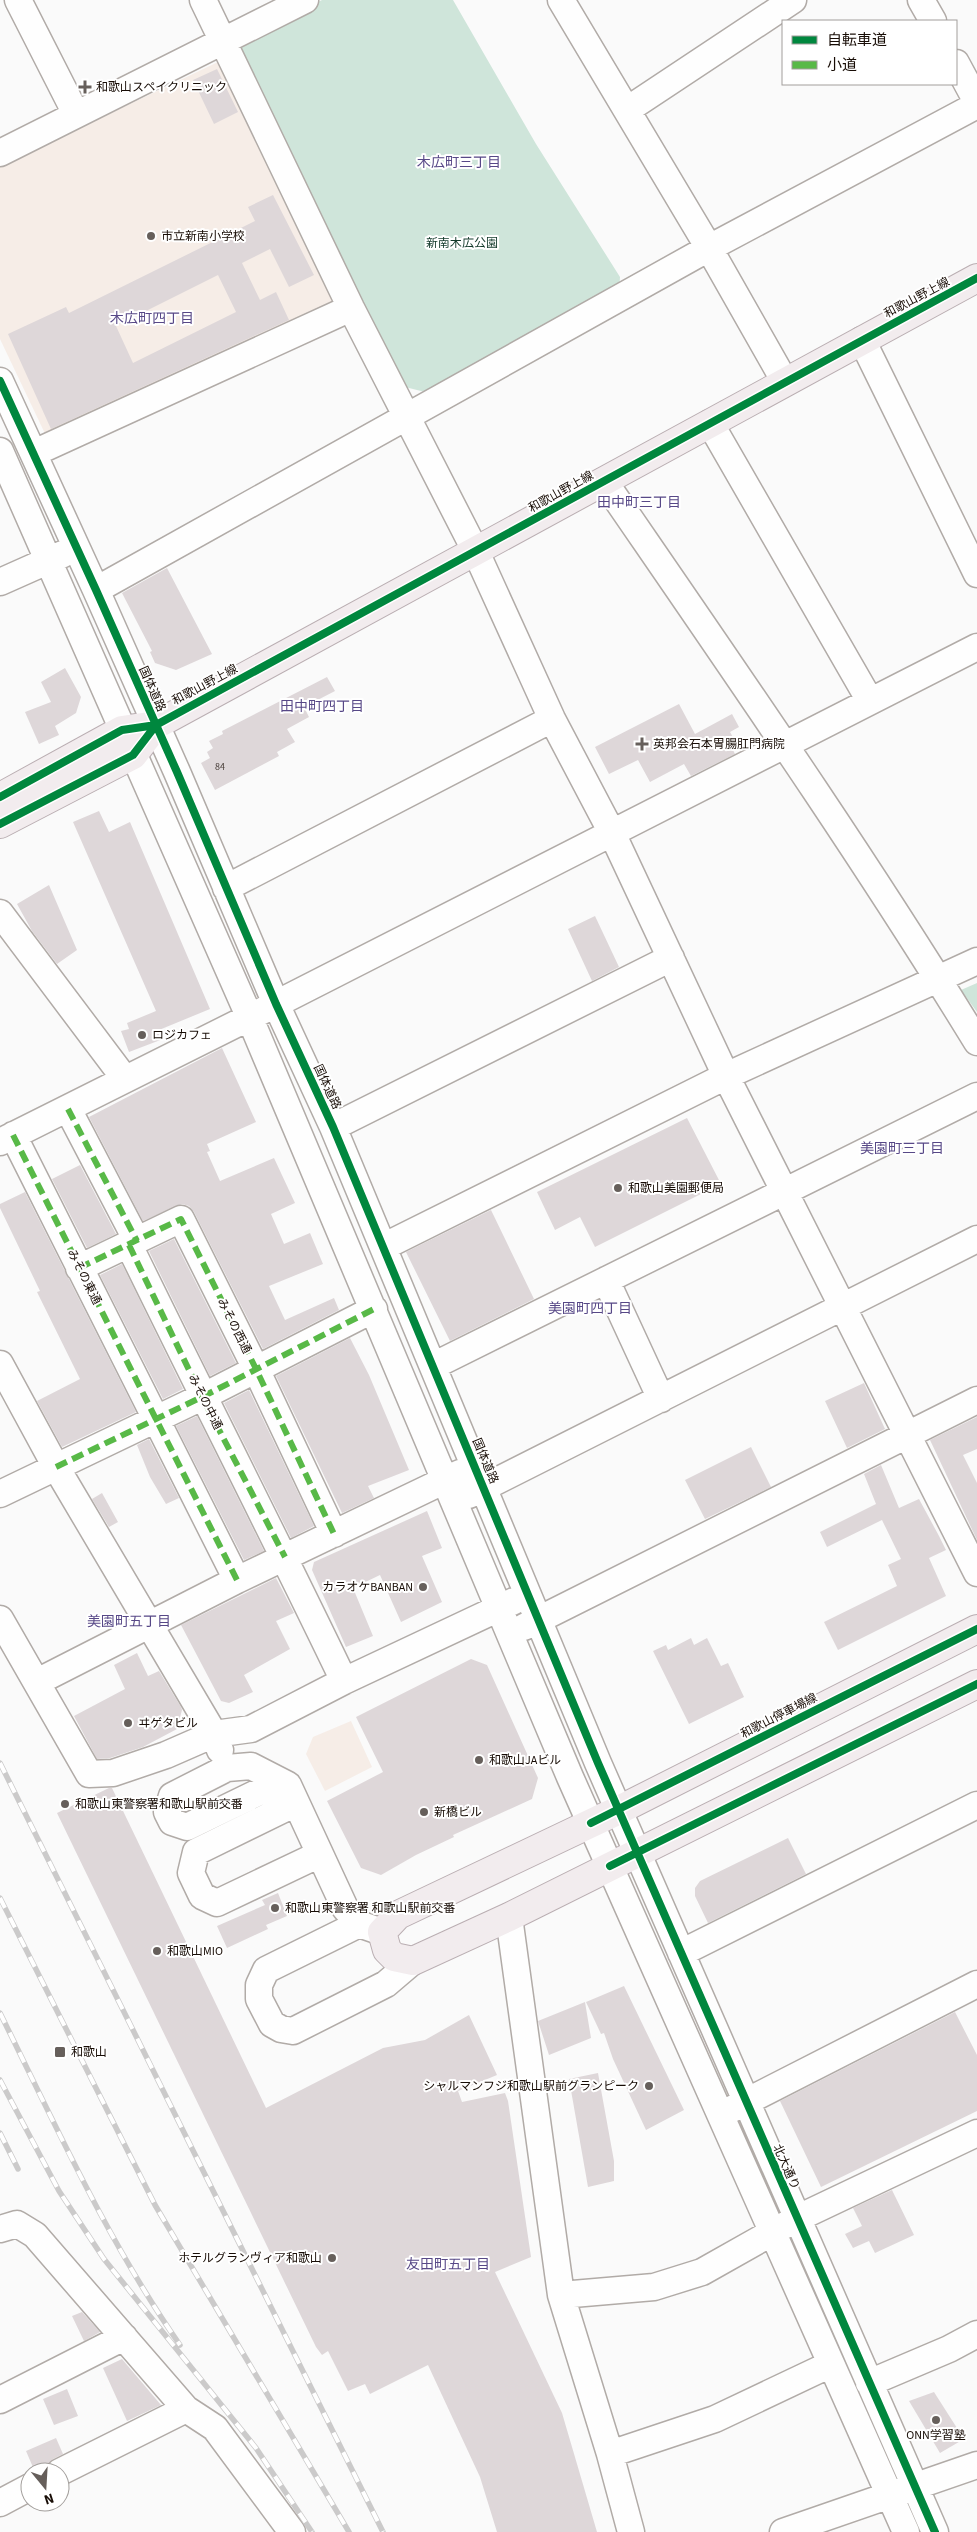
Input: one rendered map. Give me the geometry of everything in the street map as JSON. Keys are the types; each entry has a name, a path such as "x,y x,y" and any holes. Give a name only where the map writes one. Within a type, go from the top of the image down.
{"main road":[{"name":"和歌山野上線","path":"0,797 122,730 156,725 977,278"},
{"name":"和歌山野上線","path":"0,824 133,755 156,725"},
{"name":"和歌山停車場線","path":"371,1928 619,1810 977,1629"},
{"path":"371,1928 394,1957 413,1961 509,1917 977,1684"}],"street":[{"path":"18,0 76,114"},
{"path":"203,0 351,308 405,417 476,552 552,719 612,833 726,1076 977,1573"},
{"path":"0,153 305,0"},
{"path":"561,0 709,248 786,382"},
{"path":"627,110 793,0"},
{"path":"921,0 932,20"},
{"path":"96,590 709,248 977,103 957,65"},
{"path":"34,453 351,308"},
{"path":"862,340 977,574"},
{"name":"国体道路","path":"0,381 77,547 276,1004 333,1128 619,1810"},
{"path":"710,422 870,702"},
{"path":"0,451 249,1016 591,1823 722,2114 906,2532"},
{"path":"604,481 785,746 938,978 977,1042"},
{"path":"0,582 77,547"},
{"path":"7,1138 276,1004 977,647"},
{"path":"226,888 552,719"},
{"path":"0,913 125,1079"},
{"path":"333,1128 671,958"},
{"path":"383,1247 726,1076 977,961"},
{"path":"432,1366 977,1096"},
{"name":"みその中通","path":"68,1109 133,1243 202,1397 285,1557 344,1681"},
{"name":"みその東通","path":"7,1138 79,1268 237,1580"},
{"name":"みその西通","path":"79,1268 180,1219 256,1369 334,1534"},
{"path":"38,1682 237,1580 334,1534 450,1491 661,1399 977,1239"},
{"path":"606,1280 661,1399"},
{"path":"0,1494 202,1397 374,1309"},
{"path":"0,1364 56,1467 214,1734 227,1768"},
{"path":"510,1634 977,1400"},
{"path":"0,1618 38,1682 88,1774 113,1773 166,1755 214,1734 250,1729 344,1681 528,1595"},
{"path":"294,1799 261,1792 186,1827 172,1822 167,1812 172,1796 227,1768 251,1766 288,1785 345,1908 371,1928"},
{"path":"294,1799 196,1852 191,1873 202,1896 217,1904 320,1854"},
{"path":"681,1953 977,1805"},
{"name":"北大通り","path":"619,1810 796,2219 935,2532"},
{"path":"509,1917 561,2295 610,2454 631,2532"},
{"path":"371,1928 266,1970 259,1985 259,1999 272,2024 281,2029 293,2031 386,1984 413,1961"},
{"path":"722,2114 977,1984"},
{"path":"561,2295 654,2287 702,2272 773,2230 977,2133"},
{"path":"0,2229 17,2224 35,2235 186,2409 215,2428 292,2532"},
{"path":"869,2383 949,2349 977,2334"},
{"path":"0,2400 124,2337"},
{"path":"610,2454 715,2419 832,2364"},
{"path":"70,2467 186,2409"},
{"path":"783,2532 977,2465"},
{"path":"0,2503 20,2493"}],"shaded area":[{"name":"市立新南小学校","path":"218,62 335,305 49,442 0,339 0,166"},
{"path":"351,1721 372,1767 325,1791 306,1754 313,1737"}],"green space":[{"name":"新南木広公園","path":"322,0 453,0 536,144 620,277 619,291 429,393 401,386 232,45"},
{"path":"977,983 977,1012 961,990"}],"building":[{"path":"217,69 238,112 214,124 193,80"},
{"path":"273,195 314,275 289,287 270,249 242,263 260,300 276,292 289,320 51,429 8,334 66,307 69,313 255,221 248,207","holes":["218,275 236,312 133,363 116,326"]},
{"path":"167,568 212,654 176,670 155,663 150,652 152,651 122,593"},
{"path":"65,668 81,697 76,713 55,726 59,735 39,744 25,712 51,702 41,682"},
{"path":"327,677 335,691 304,707 309,717 287,729 295,742 277,752 279,756 215,790 201,763 210,758 207,752 213,748 209,741 223,734 222,731"},
{"path":"679,704 695,734 732,714 739,727 730,732 735,741 730,744 735,754 691,776 684,764 650,782 638,760 609,774 595,747"},
{"path":"99,811 109,832 130,822 210,1009 159,1030 163,1039 129,1052 121,1031 129,1029 127,1023 156,1011 73,822"},
{"path":"49,885 77,950 57,964 32,931 17,904"},
{"path":"595,916 619,967 592,981 568,929"},
{"path":"222,1048 256,1122 207,1144 210,1151 207,1152 220,1181 274,1158 295,1203 271,1214 284,1244 310,1233 323,1264 269,1286 285,1320 334,1298 339,1310 263,1349 194,1212 189,1206 182,1204 143,1221 89,1117"},
{"path":"687,1118 721,1184 595,1247 580,1217 555,1230 537,1192"},
{"path":"80,1165 116,1234 87,1248 52,1179"},
{"path":"25,1192 136,1412 62,1447 37,1401 80,1379 37,1292 40,1291 0,1208 0,1204"},
{"path":"491,1210 534,1299 450,1341 406,1252"},
{"path":"174,1239 236,1363 210,1376 149,1251"},
{"path":"122,1264 183,1389 163,1399 100,1275"},
{"path":"350,1338 369,1375 409,1470 368,1486 374,1498 342,1513 276,1376"},
{"path":"864,1383 885,1429 847,1448 825,1401"},
{"path":"249,1390 314,1526 291,1538 224,1403"},
{"path":"197,1416 264,1551 244,1560 176,1426"},
{"path":"977,1417 977,1449 963,1455 977,1483 977,1540 930,1440"},
{"path":"149,1439 179,1498 166,1504 150,1477 137,1445"},
{"path":"751,1447 771,1487 705,1519 685,1480"},
{"path":"881,1465 899,1508 919,1499 946,1550 929,1558 946,1596 838,1650 824,1622 897,1586 888,1565 901,1559 882,1520 827,1547 820,1532 876,1504 864,1474"},
{"path":"102,1493 118,1522 109,1527 92,1499"},
{"path":"427,1511 442,1548 422,1556 442,1602 401,1622 380,1575 353,1588 373,1636 346,1647 312,1570 314,1562"},
{"path":"276,1578 294,1613 276,1621 290,1649 244,1675 253,1692 229,1703 221,1701 181,1625"},
{"path":"691,1638 694,1645 707,1638 721,1666 728,1663 744,1697 689,1724 653,1651 666,1645 668,1650"},
{"name":"ヰゲタビル","path":"137,1653 148,1676 159,1671 181,1707 182,1710 177,1729 143,1747 110,1758 97,1759 74,1716 125,1689 114,1665"},
{"path":"471,1659 487,1665 538,1778 532,1799 453,1835 454,1837 416,1855 381,1875 361,1868 327,1801 383,1772 356,1717"},
{"path":"112,1788 266,2108 383,2048 425,2040 469,2015 497,2075 458,2091 462,2102 505,2093 508,2101 531,2257 495,2272 562,2413 597,2532 497,2532 480,2477 428,2365 370,2394 365,2384 348,2391 328,2351 322,2355 316,2347 57,1813"},
{"path":"788,1838 806,1874 708,1923 695,1896 695,1888 700,1881"},
{"path":"278,1893 287,1916 266,1925 268,1929 227,1948 217,1926 265,1905 262,1900"},
{"path":"624,1986 684,2110 646,2130 613,2059 604,2033 601,2034 586,2002"},
{"path":"585,2002 591,2038 549,2055 538,2021"},
{"path":"955,2012 977,2055 977,2111 821,2187 780,2101"},
{"path":"598,2073 614,2161 614,2181 588,2187 569,2079"},
{"path":"892,2190 914,2235 875,2253 869,2241 853,2248 845,2234 862,2226 853,2208"},
{"path":"82,2312 100,2332 84,2341 72,2316"},
{"path":"122,2359 161,2405 127,2421 103,2368"},
{"path":"67,2389 78,2416 54,2425 43,2399"},
{"name":"ONN学習塾","path":"934,2392 964,2439 940,2453 909,2401"},
{"path":"56,2438 63,2454 51,2462 31,2462 26,2451"}],"railway":[{"path":"0,1763 383,2532"},
{"path":"0,1898 155,2205 349,2532"},
{"path":"0,2013 106,2224 129,2266 180,2345"},
{"path":"0,2080 59,2191 104,2259 256,2448 312,2532"},
{"path":"0,2133 18,2169"}],"marked path":[{"path":"68,1109 137,1241"},
{"path":"13,1135 237,1580"},
{"path":"79,1268 181,1219 256,1369 334,1534"},
{"path":"129,1245 202,1397 285,1557"},
{"path":"56,1467 202,1397 374,1309"}],"cycle path":[{"path":"0,797 122,730 156,725 977,278"},
{"path":"0,381 96,590 177,772 276,1004 333,1127 598,1763 935,2532"},
{"path":"0,824 133,755 156,725"},
{"path":"591,1823 977,1629"},
{"path":"610,1866 977,1684"}],"place":[{"name":"和歌山スペイクリニック","path":"85,87"},
{"name":"市立新南小学校","path":"151,236"},
{"name":"英邦会石本胃腸肛門病院","path":"642,744"},
{"name":"ロジカフェ","path":"142,1035"},
{"name":"和歌山美園郵便局","path":"618,1188"},
{"name":"カラオケBANBAN","path":"423,1587"},
{"name":"ヰゲタビル","path":"128,1723"},
{"name":"和歌山JAビル","path":"479,1760"},
{"name":"和歌山東警察署和歌山駅前交番","path":"65,1804"},
{"name":"新橋ビル","path":"424,1812"},
{"name":"和歌山東警察署 和歌山駅前交番","path":"275,1908"},
{"name":"和歌山MIO","path":"157,1951"},
{"name":"和歌山","path":"60,2052"},
{"name":"シャルマンフジ和歌山駅前グランピーク","path":"649,2086"},
{"name":"ホテルグランヴィア和歌山","path":"332,2258"},
{"name":"ONN学習塾","path":"936,2420"}],"district":[{"name":"木広町三丁目","path":"459,163"},
{"name":"木広町四丁目","path":"152,319"},
{"name":"田中町三丁目","path":"639,503"},
{"name":"田中町四丁目","path":"322,707"},
{"name":"美園町三丁目","path":"902,1149"},
{"name":"美園町四丁目","path":"590,1309"},
{"name":"美園町五丁目","path":"129,1622"},
{"name":"友田町五丁目","path":"448,2265"}]}
